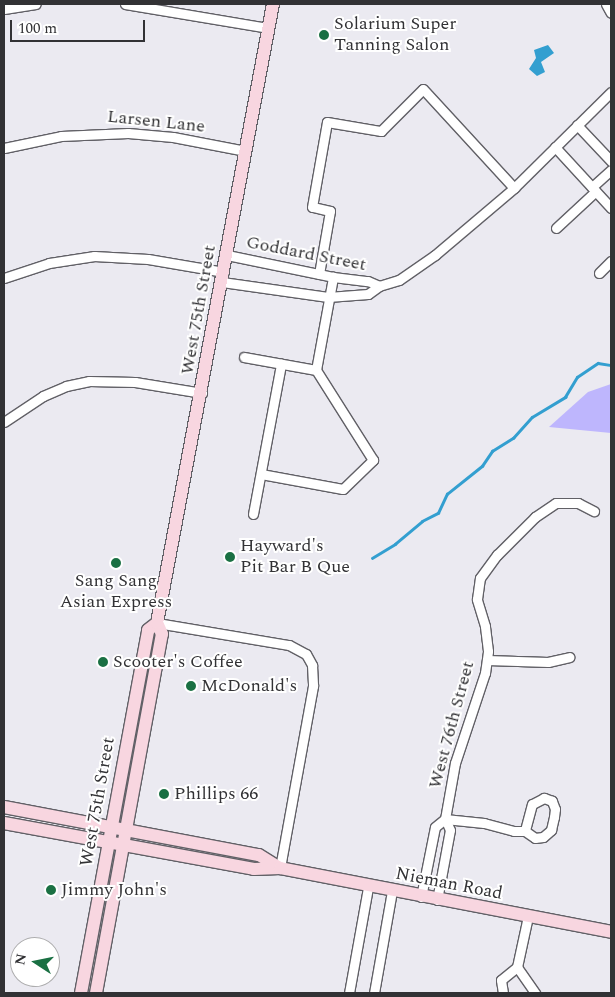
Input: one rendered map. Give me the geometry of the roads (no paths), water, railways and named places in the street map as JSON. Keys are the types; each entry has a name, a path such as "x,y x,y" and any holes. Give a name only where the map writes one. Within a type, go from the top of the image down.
{"main road":[{"name":"West 75th Street","path":"96,993 162,634 158,622 273,4"},
{"name":"West 75th Street","path":"81,993 148,630 158,622"},
{"name":"Nieman Road","path":"4,807 259,855 280,868"},
{"name":"Nieman Road","path":"4,823 254,869 280,868 437,900 611,932"}],"street":[{"path":"4,9 36,4"},
{"path":"125,4 269,28"},
{"path":"606,4 611,13"},
{"path":"319,274 330,211 312,207 327,122 381,131 423,89 514,188"},
{"name":"Goddard Street","path":"4,278 49,263 102,256 148,259 223,277 328,297 368,294 379,286 400,280 435,255 514,188 611,92"},
{"path":"578,125 611,161"},
{"name":"Larsen Lane","path":"4,148 61,136 128,133 173,137 246,151"},
{"path":"555,147 611,206"},
{"path":"556,228 611,170"},
{"name":"Goddard Street","path":"227,255 333,277 368,281 379,286"},
{"path":"599,273 611,262"},
{"path":"261,474 343,489 373,460 316,370 333,277"},
{"path":"244,357 316,370"},
{"path":"254,514 281,364"},
{"path":"4,422 42,396 66,386 89,381 135,382 202,393"},
{"name":"West 76th Street","path":"437,900 450,830 445,819 455,763 485,673 487,660 488,651 484,626 477,599 480,578 497,555 536,517 556,503 578,503 594,511"},
{"path":"158,622 276,642 299,649 306,654 312,665 314,675 280,868"},
{"path":"487,660 548,662 569,657"},
{"path":"445,819 468,820 514,831 525,831"},
{"name":"West 76th Street","path":"422,897 435,827 445,819"},
{"path":"349,993 368,886"},
{"path":"374,993 392,891"},
{"path":"503,993 501,980 518,967 528,916"},
{"path":"518,967 535,993"}],"water":[{"path":"548,45 554,53 541,62 545,72 537,76 529,69 536,58 534,50"}],"waterway":[{"path":"372,558 395,544 422,521 438,513 447,494 482,466 492,451 513,438 532,417 565,397 577,377 598,363 611,365"}],"place":[{"name":"Solarium Super Tanning Salon","path":"324,35"},
{"name":"Hayward's Pit Bar B Que","path":"230,557"},
{"name":"Sang Sang Asian Express","path":"116,563"},
{"name":"Scooter's Coffee","path":"103,662"},
{"name":"McDonald's","path":"191,686"},
{"name":"Phillips 66","path":"164,794"},
{"name":"Jimmy John's","path":"51,890"}]}
